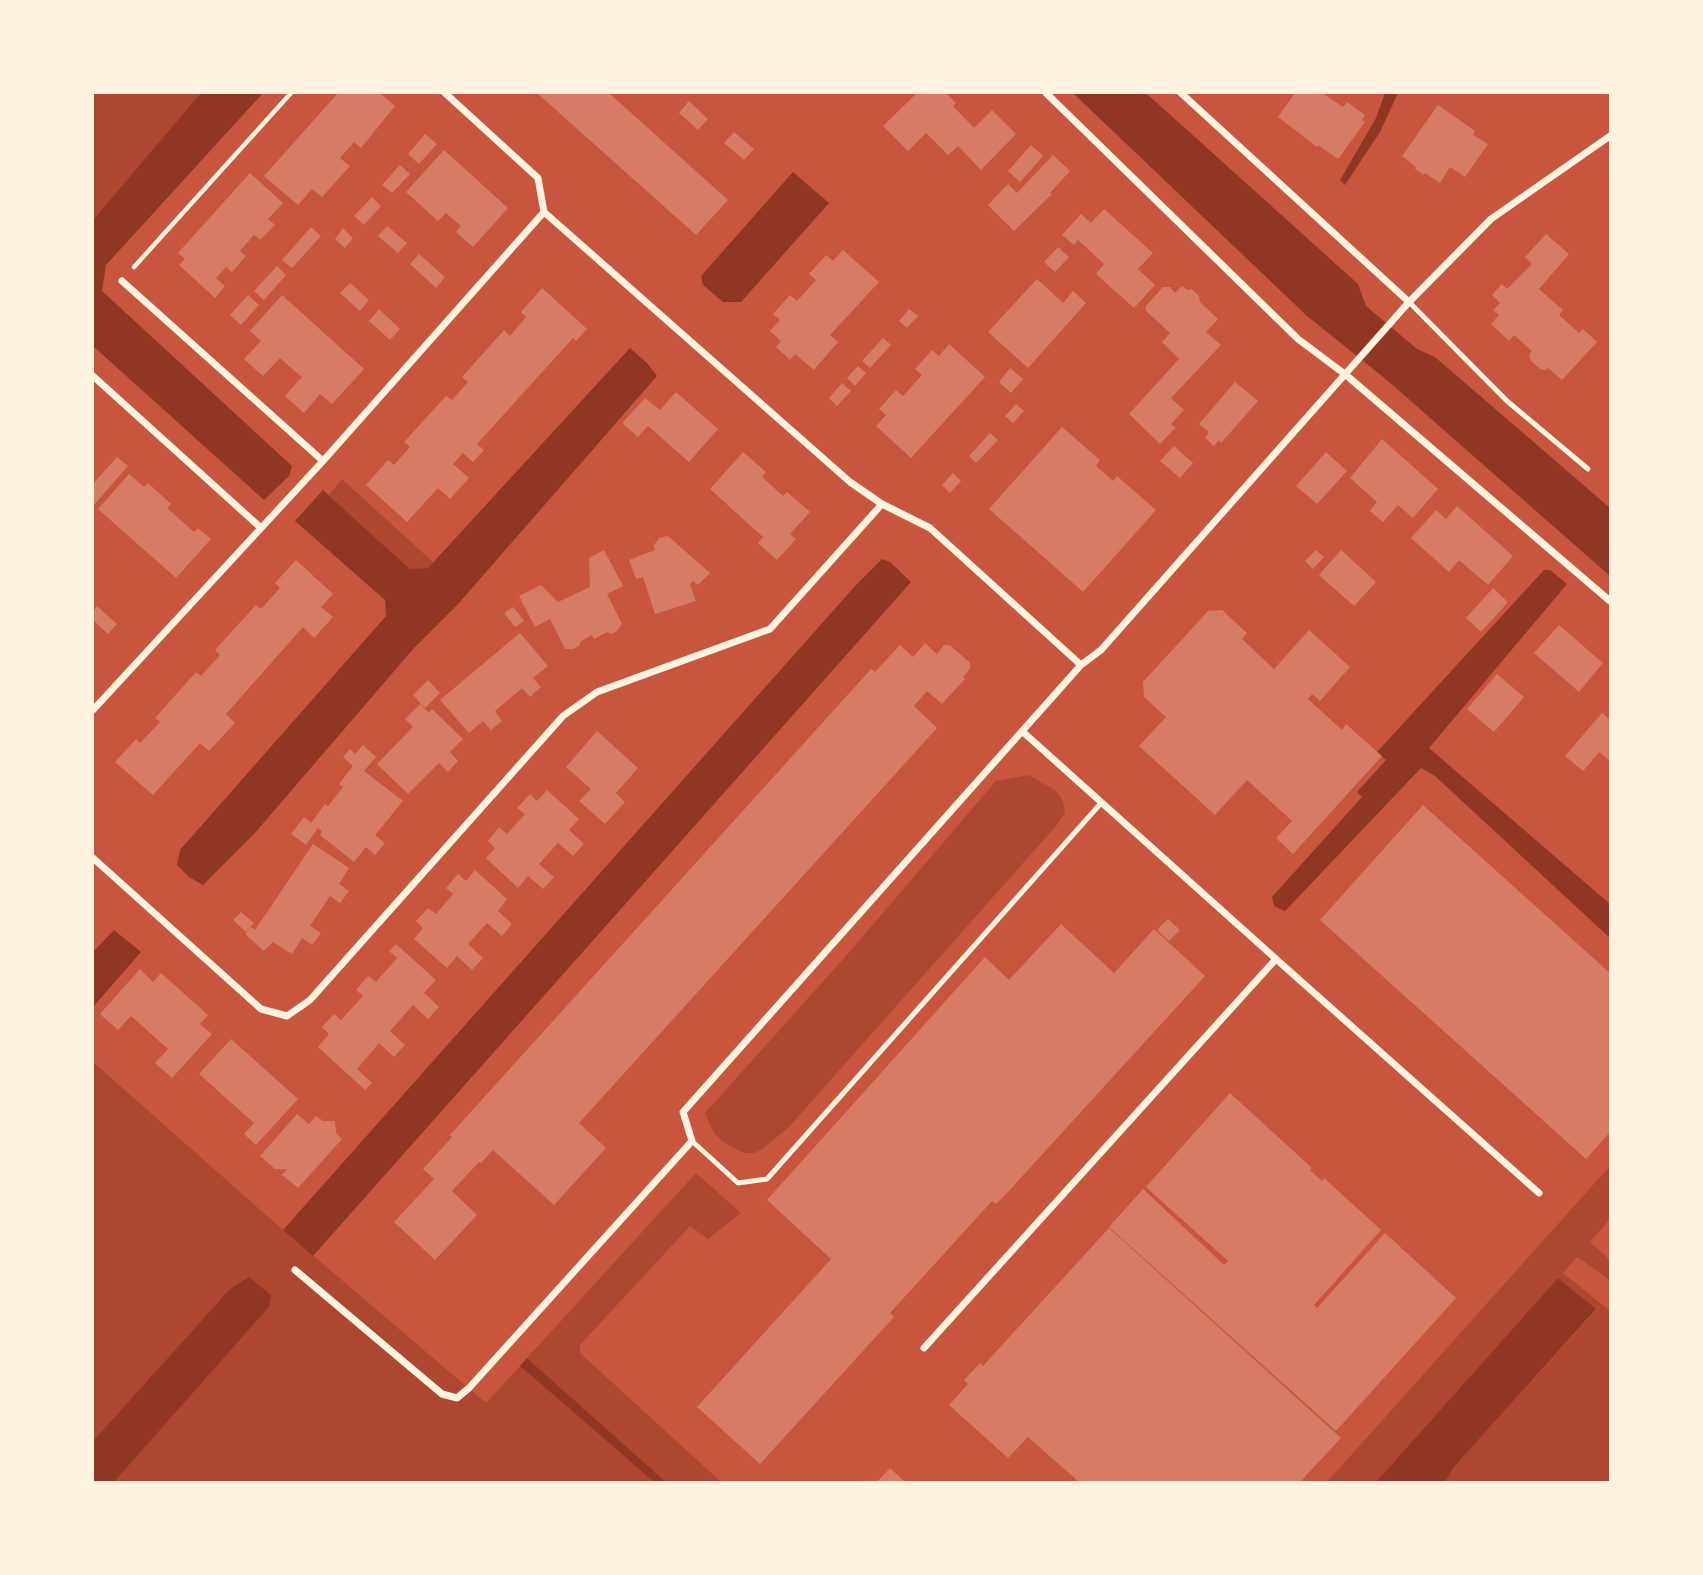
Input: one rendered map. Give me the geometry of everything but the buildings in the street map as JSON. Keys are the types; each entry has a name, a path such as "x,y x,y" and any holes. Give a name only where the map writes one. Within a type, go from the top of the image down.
{"street":[{"path":"445,93 538,178 544,212 850,482 882,504 930,528 1081,665"},
{"path":"1046,93 1298,339 1346,375 1610,601"},
{"path":"1181,93 1409,302"},
{"path":"295,1270 442,1394 457,1398 469,1388 692,1141 683,1112 1081,665 1101,650 1409,302 1491,219 1610,136"},
{"path":"93,710 323,461 544,212"},
{"path":"122,281 323,461"},
{"path":"93,376 261,528"},
{"path":"93,858 261,1009 287,1016 310,1000 563,716 597,692 770,629 882,504"},
{"path":"1023,732 1539,1194"},
{"path":"924,1348 1276,959"}],"lane":[{"path":"1409,302 1507,401 1588,469"},
{"path":"692,1141 738,1184 767,1179 1102,802"}],"path":[{"path":"122,281 291,93"}],"shaded area":[{"path":"93,93 228,93 93,237"},
{"path":"201,93 263,93 106,265 102,291 292,466 289,476 264,500 93,346 93,220"},
{"path":"1073,93 1146,93 1358,284 1366,306 1417,349 1435,357 1610,508 1610,576 1388,381 1307,316"},
{"path":"1385,93 1398,93 1380,132 1345,185 1340,180 1376,118"},
{"path":"793,172 829,203 741,302 723,302 703,285 701,276"},
{"path":"630,348 657,376 459,603 414,648 254,834 203,885 189,877 177,865 180,850 386,616 385,600 295,521 323,490 410,569 428,568"},
{"path":"342,479 433,562 428,568 410,569 329,495"},
{"path":"882,559 890,562 911,582 313,1256 283,1230"},
{"path":"1544,570 1550,570 1567,584 1429,748 1610,904 1610,938 1435,776 1421,768 1285,911 1274,906 1272,897 1362,797 1357,792 1386,760 1377,752"},
{"path":"1029,775 1056,791 1063,801 1065,813 1056,826 788,1128 754,1153 744,1153 723,1142 714,1133 705,1113 845,957 996,781"},
{"path":"114,930 141,952 93,1007 93,952"},
{"path":"93,1062 283,1230 486,1403 520,1366 654,1482 114,1482 269,1307 271,1295 230,1289 93,1441"},
{"path":"1610,1166 1610,1219 1590,1242 1610,1260 1610,1280 1577,1257 1563,1273 1610,1311 1610,1482 1445,1482 1454,1467 1596,1310 1558,1278 1376,1482 1327,1482"},
{"path":"696,1173 741,1213 708,1239 690,1226 580,1345 580,1353 720,1481 666,1482 527,1358"},
{"path":"249,1277 271,1295 269,1307 114,1482 93,1482 93,1441 230,1289"},
{"path":"1558,1278 1596,1309 1454,1467 1445,1482 1376,1482"},
{"path":"527,1358 666,1482 654,1482 520,1366"}]}
